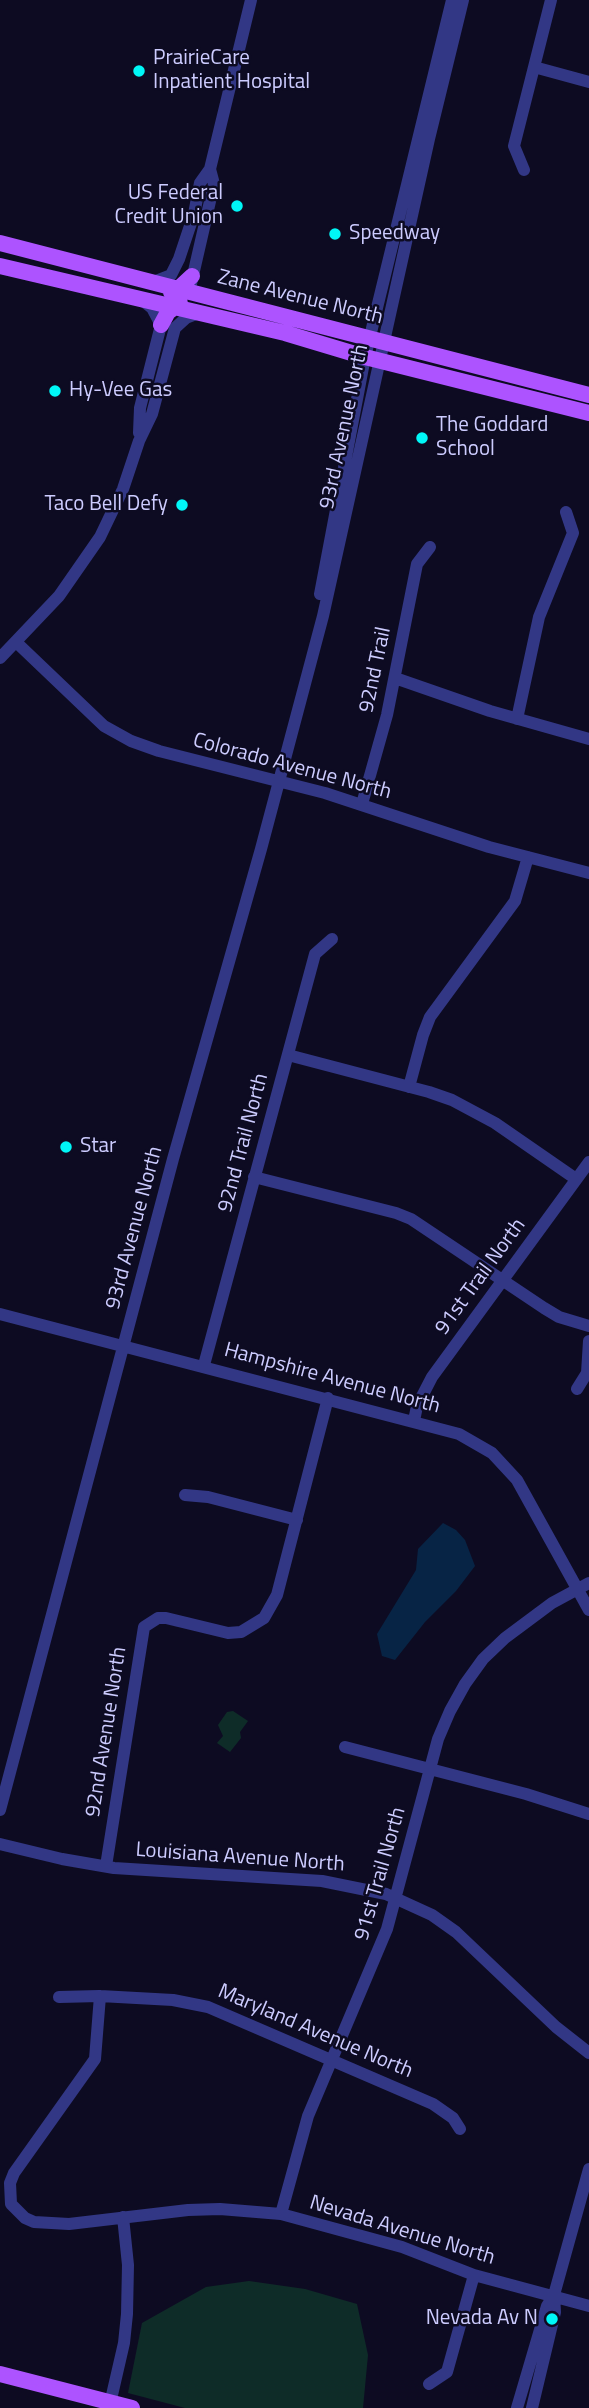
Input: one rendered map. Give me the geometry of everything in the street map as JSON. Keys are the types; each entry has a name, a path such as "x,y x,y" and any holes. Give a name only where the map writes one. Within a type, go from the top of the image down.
{"main road":[{"name":"Zane Avenue North","path":"0,243 589,395"},
{"name":"Zane Avenue North","path":"0,265 285,333 589,413"},
{"path":"0,265 73,275 164,293 178,289 192,276"},
{"path":"161,325 173,306 190,301 243,313 279,315"},
{"path":"0,2375 110,2405 132,2408"}],"street":[{"path":"152,282 167,278 174,270 194,214 200,183 210,169 251,0"},
{"name":"93rd Avenue North","path":"377,340 452,0"},
{"name":"93rd Avenue North","path":"0,1810 173,1160 279,782 311,657 314,623 372,358 463,0"},
{"path":"524,170 514,146 551,0"},
{"path":"534,67 589,82"},
{"path":"195,293 191,287 192,276 214,184 210,169"},
{"path":"139,441 140,408 161,325 152,308 140,298"},
{"path":"0,658 59,596 100,537 123,489 139,441 152,414 175,328 186,318 200,312"},
{"path":"517,719 539,617 573,533 566,512"},
{"name":"92nd Trail","path":"362,804 395,678 417,564 430,547"},
{"name":"Colorado Avenue North","path":"16,642 104,726 131,741 159,751 362,804 489,847 589,873"},
{"path":"395,678 517,719 589,739"},
{"path":"409,1087 430,1017 515,901 528,857"},
{"name":"92nd Trail North","path":"204,1365 315,954 332,939"},
{"path":"288,1055 452,1100 474,1110 576,1180"},
{"name":"91st Trail North","path":"414,1421 417,1406 432,1377 589,1162"},
{"path":"254,1177 396,1213 424,1227 559,1317 589,1326"},
{"name":"Hampshire Avenue North","path":"0,1314 204,1365 459,1434 492,1453 505,1466 583,1586 589,1610"},
{"path":"578,1389 587,1373 589,1341"},
{"name":"92nd Avenue North","path":"106,1866 144,1626 158,1618 228,1633 241,1632 264,1618 277,1595 328,1398"},
{"path":"186,1495 208,1497 297,1520"},
{"name":"91st Trail North","path":"281,2214 308,2116 378,1956 438,1739 450,1711 464,1684 483,1659 529,1619 583,1586"},
{"path":"345,1746 547,1800 589,1814"},
{"name":"Louisiana Avenue North","path":"0,1844 62,1860 144,1871 322,1881 359,1887 396,1898 432,1915 456,1931 555,2027 589,2053"},
{"name":"Maryland Avenue North","path":"59,1997 100,1996 192,2002 226,2014 433,2104 453,2118 460,2129"},
{"name":"Nevada Avenue North","path":"100,1996 95,2059 10,2183 11,2204 25,2218 34,2222 69,2224 188,2210 219,2209 281,2214 401,2247 474,2275 589,2306"},
{"path":"517,2408 547,2306 554,2295 588,2174"},
{"path":"110,2405 124,2343 127,2314 128,2265 123,2217"},
{"path":"429,2384 447,2372 474,2275"},
{"path":"532,2408 555,2312 554,2295"}],"green space":[{"path":"233,1711 248,1721 240,1732 241,1738 230,1752 217,1743 223,1736 218,1725 227,1712"},
{"path":"249,2281 305,2289 357,2304 368,2355 363,2408 185,2408 128,2393 142,2323 206,2287"}],"water":[{"path":"443,1523 456,1530 465,1540 475,1566 395,1660 382,1656 377,1634 416,1570 418,1549"}],"place":[{"name":"PrairieCare Inpatient Hospital","path":"139,71"},
{"name":"US Federal Credit Union","path":"237,206"},
{"name":"Speedway","path":"335,234"},
{"name":"Hy-Vee Gas","path":"55,391"},
{"name":"The Goddard School","path":"422,438"},
{"name":"Taco Bell Defy","path":"182,505"},
{"name":"Star","path":"66,1147"},
{"name":"Nevada Av N","path":"552,2319"}]}
